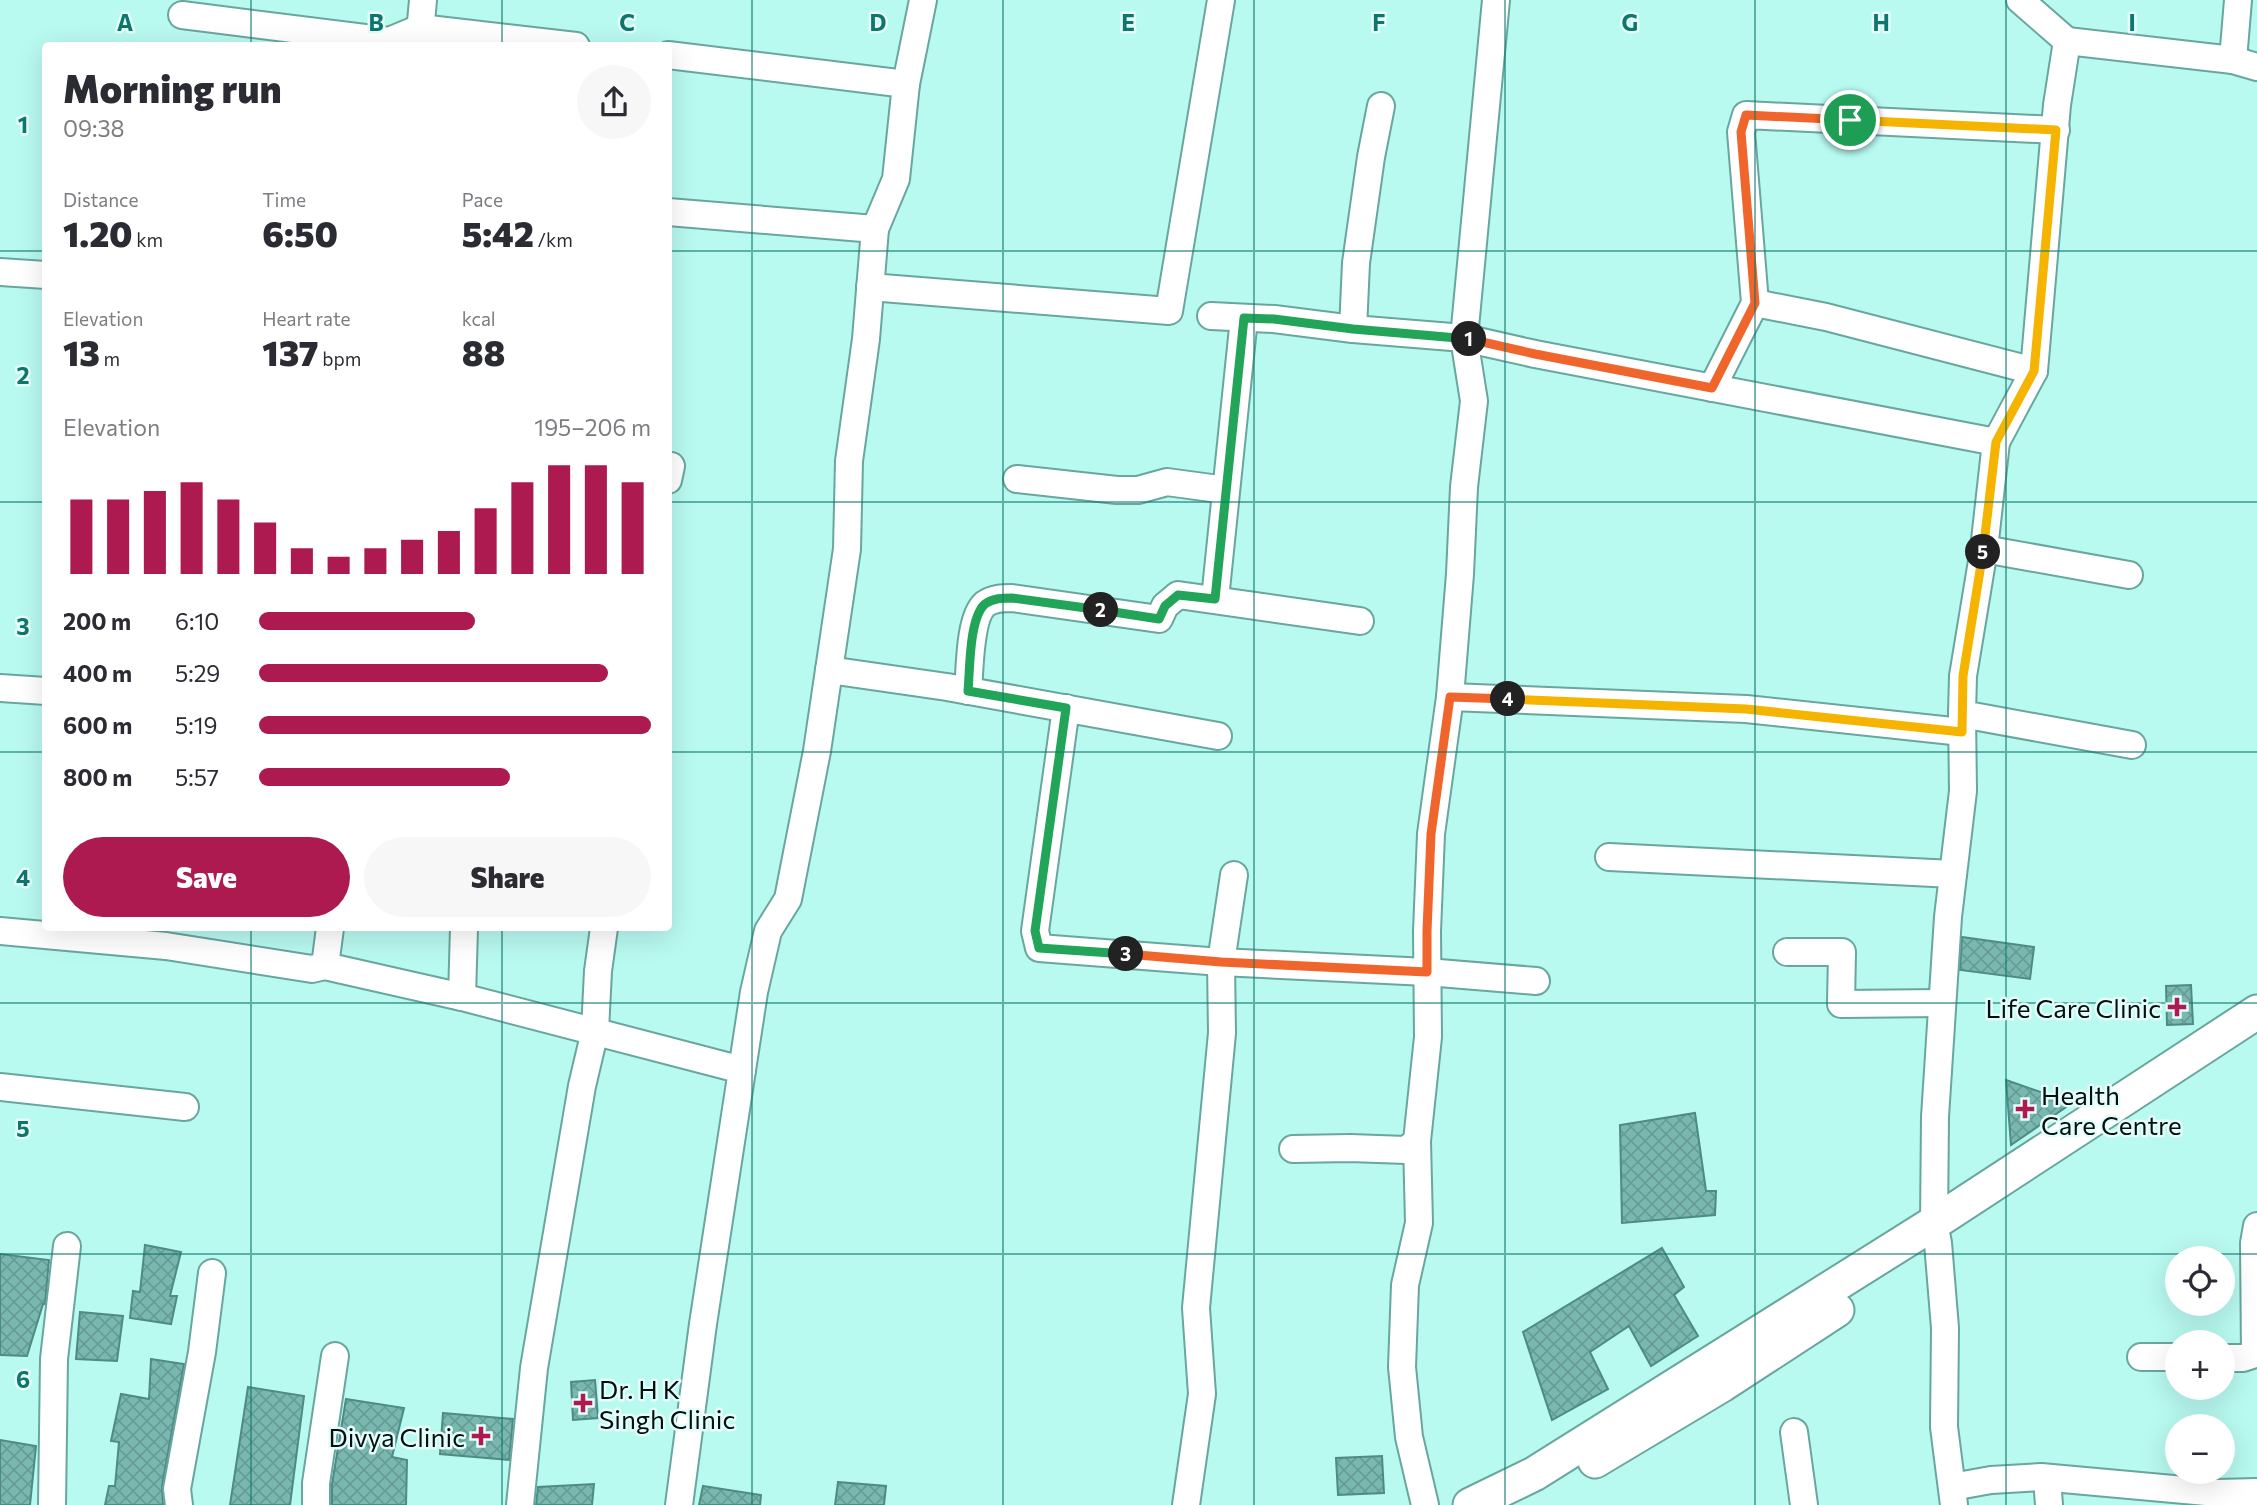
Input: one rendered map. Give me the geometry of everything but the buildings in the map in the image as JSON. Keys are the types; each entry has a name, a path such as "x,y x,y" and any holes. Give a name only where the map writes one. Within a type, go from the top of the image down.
{"main road":[{"path":"1520,1505 1722,1385 1936,1233 2257,1012"},
{"path":"1471,1505 1534,1474 2097,1138 2257,1039"}],"street":[{"path":"419,37 423,0"},
{"path":"679,1505 703,1324 754,992 768,931 788,899 817,751 847,549 849,461 860,390 875,229 896,179 906,84 923,0"},
{"path":"870,287 1168,312 1221,0"},
{"path":"1425,1505 1409,1437 1402,1367 1405,1285 1419,1223 1418,1141 1428,1037 1427,931 1431,834 1450,697 1464,487 1474,401 1464,338 1496,0"},
{"path":"2020,0 2067,41 2245,63 2238,0"},
{"path":"182,15 389,41 419,37 506,42"},
{"path":"2067,41 2034,371 1996,442 1984,549 1963,676 1963,791 1953,874 1935,1117 1936,1233 1945,1328 1944,1427 1953,1496 1991,1480 2047,1478 2217,1493 2257,1492"},
{"path":"672,55 906,84"},
{"path":"1353,329 1356,263 1381,106"},
{"path":"1712,388 1755,303 1741,132 1746,115 2056,130"},
{"path":"672,212 875,229"},
{"path":"0,272 42,275"},
{"path":"1755,303 1826,317 2034,371"},
{"path":"1211,316 1274,319 1464,338 1996,442"},
{"path":"1215,599 1244,318"},
{"path":"1017,480 1118,490 1138,490 1167,482 1226,490"},
{"path":"1984,549 2129,575"},
{"path":"968,691 974,623 984,605 998,598 1159,619 1165,606 1178,595 1360,621"},
{"path":"829,670 968,691 1218,736"},
{"path":"0,688 42,691"},
{"path":"1450,697 1746,709 1962,723 2132,745"},
{"path":"1066,708 1035,931 1039,948 1536,981"},
{"path":"1609,857 1953,874"},
{"path":"1186,1505 1202,1394 1196,1308 1222,1033 1221,962 1234,875"},
{"path":"0,931 167,937 312,969 326,966 461,997 742,1070"},
{"path":"326,966 330,931"},
{"path":"461,997 464,931"},
{"path":"520,1505 534,1368 582,1086 595,1031 598,971 604,931"},
{"path":"1787,952 1842,952 1841,1004 1942,1003"},
{"path":"0,1087 185,1107"},
{"path":"1293,1149 1406,1150 1418,1141"},
{"path":"2235,1359 2243,1359 2255,1354 2254,1243 2257,1226"},
{"path":"52,1505 54,1359 67,1247"},
{"path":"178,1505 177,1489 202,1352 212,1273"},
{"path":"316,1505 316,1483 335,1356"},
{"path":"2141,1357 2165,1357"},
{"path":"1794,1432 1804,1505"},
{"path":"2047,1478 2049,1505"}],"place":[{"name":"Life Care Clinic","path":"2177,1007"},
{"name":"Health Care Centre","path":"2025,1109"},
{"name":"Dr. H K Singh Clinic","path":"583,1403"},
{"name":"Divya Clinic","path":"481,1436"}],"route":[{"path":"1746,115 1850,120 2056,130 2034,371 1996,442 1984,549 1963,676 1962,732 1746,709 1450,697 1431,834 1427,972 1221,962 1039,948 1035,931 1066,708 968,691 974,623 984,605 998,598 1159,619 1165,606 1178,595 1215,599 1244,318 1472,339 1712,388 1755,303 1741,132 1746,115"}]}
